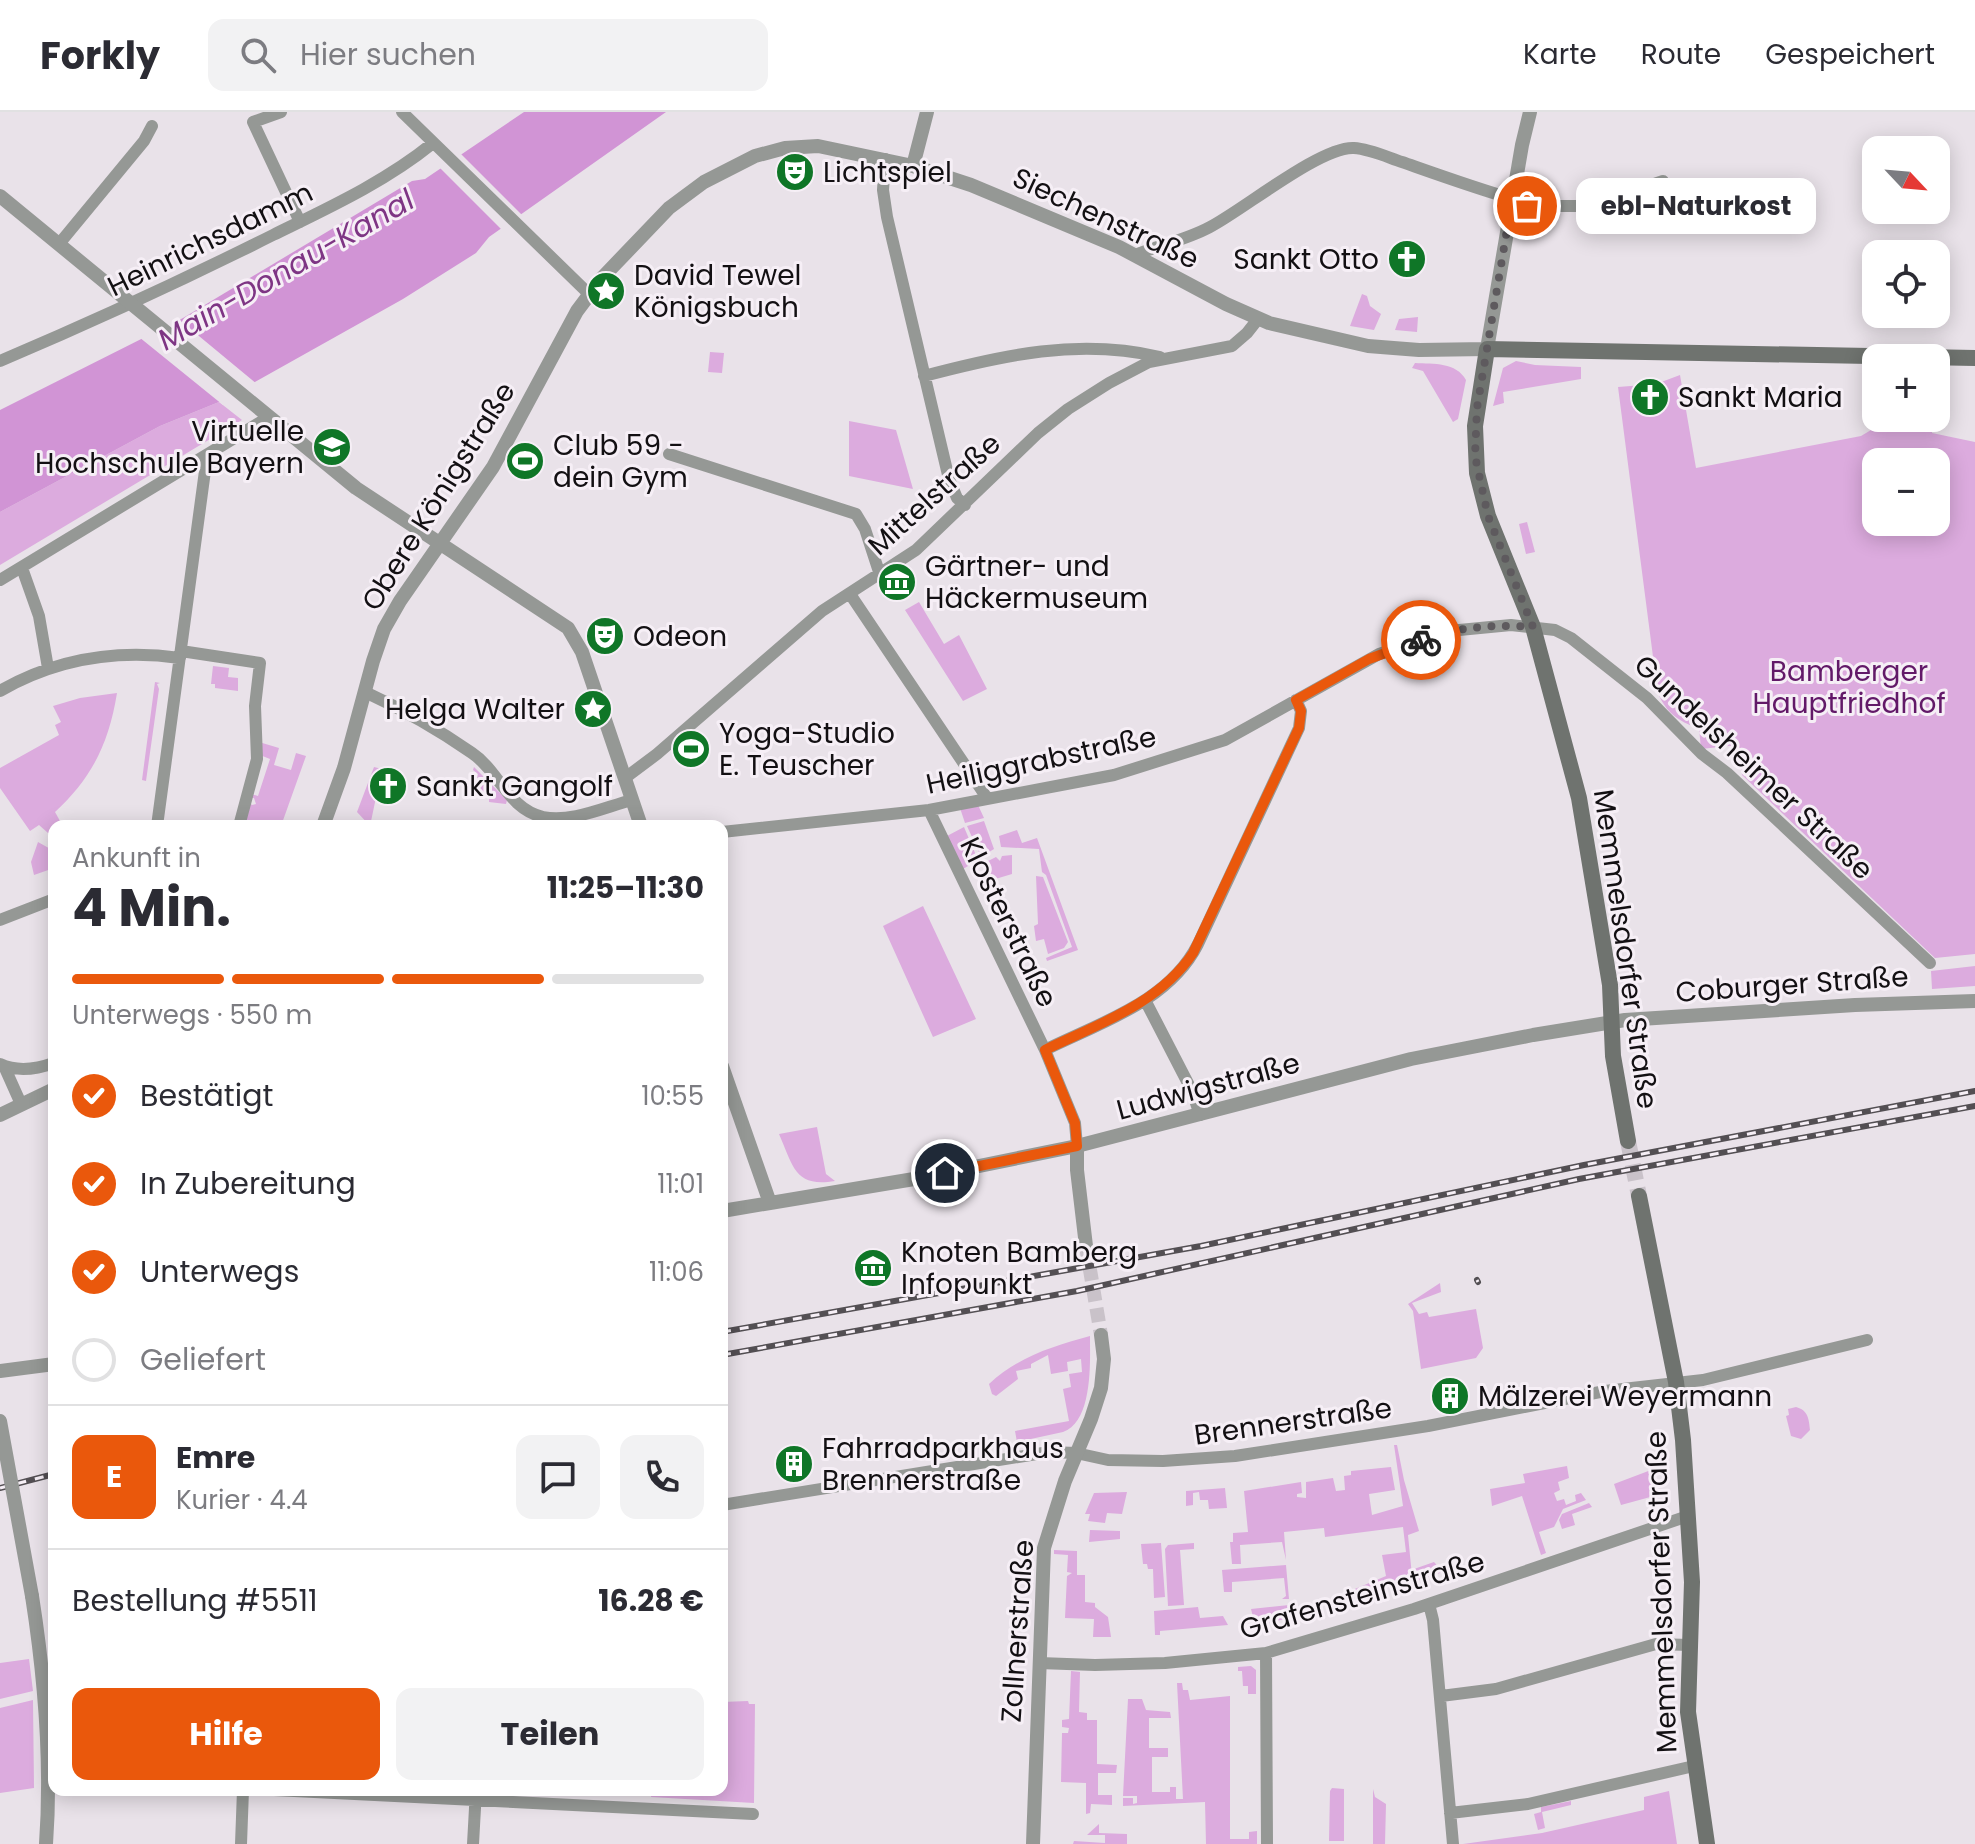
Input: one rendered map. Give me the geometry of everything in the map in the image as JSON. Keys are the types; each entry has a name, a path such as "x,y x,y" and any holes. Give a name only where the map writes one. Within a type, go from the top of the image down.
{"main road":[{"name":"Siechenstraße","path":"1487,349 1862,356"},
{"name":"Memmelsdorfer Straße","path":"1487,349 1475,426 1476,469 1488,516 1533,627 1579,798 1610,985 1613,1056 1628,1141"},
{"name":"Siechenstraße","path":"1950,358 1975,358"},
{"name":"Memmelsdorfer Straße","path":"1639,1196 1676,1382 1692,1582 1688,1712 1707,1844"}],"street":[{"path":"281,112 253,122 300,222"},
{"path":"402,112 589,294"},
{"path":"913,166 927,112"},
{"path":"1487,349 1530,112"},
{"path":"59,244 144,141 152,126"},
{"name":"Siechenstraße","path":"818,146 913,166 971,185 1135,255 1258,319 1368,346 1419,350 1487,349"},
{"name":"Obere Königstraße","path":"325,820 344,768 384,629 493,467 565,331 589,294 656,221 704,182 766,152 818,146"},
{"name":"Heinrichsdamm","path":"0,361 136,310 437,147"},
{"path":"1135,255 1210,228 1261,197 1279,182 1327,155 1345,149 1369,152 1512,202 1590,206 1663,181"},
{"path":"885,159 883,190 887,217 949,479 957,498 965,505"},
{"path":"0,196 356,488 542,609 574,635 639,820"},
{"name":"Mittelstraße","path":"625,778 657,754 812,618 916,550 1051,422 1118,377 1149,362 1232,346 1258,319"},
{"path":"924,376 1008,355 1058,348 1119,349 1163,358"},
{"path":"0,580 207,456 264,414"},
{"path":"669,454 856,514 865,529 880,575"},
{"path":"158,820 207,456"},
{"path":"22,568 39,616 48,668"},
{"path":"850,594 987,798"},
{"name":"Heiliggrabstraße","path":"728,831 855,815 929,810 1096,780 1225,740 1379,654 1455,629 1511,625 1533,627"},
{"name":"Gundelsheimer Straße","path":"1533,627 1555,630 1571,638 1640,691 1702,754 1727,773 1930,963"},
{"path":"0,691 48,668 115,655 180,654 260,663 255,706 257,759 241,820"},
{"path":"365,692 474,754 518,805 533,814 557,818 632,800"},
{"path":"1045,1050 1145,1000 1171,980 1193,953 1299,728 1301,711 1296,700"},
{"name":"Klosterstraße","path":"929,810 1045,1050 1075,1123 1077,1146"},
{"path":"0,920 48,901"},
{"path":"1145,1000 1192,1091 1200,1115"},
{"name":"Coburger Straße","path":"1612,1022 1855,1005 1975,1001"},
{"name":"Ludwigstraße","path":"728,1210 920,1178 1077,1146 1411,1059 1612,1022"},
{"path":"2,1065 32,1068 48,1064"},
{"path":"2,1065 21,1104"},
{"path":"728,1083 770,1203"},
{"path":"0,1115 48,1092"},
{"path":"1077,1146 1086,1246"},
{"name":"Zollnerstraße","path":"1033,1844 1044,1548 1101,1388 1104,1359 1101,1335"},
{"name":"Brennerstraße","path":"728,1504 1049,1452 1076,1453 1108,1460 1202,1460 1399,1431 1605,1391 1701,1380 1867,1340"},
{"path":"0,1371 48,1365"},
{"path":"0,1421 35,1615 45,1680 48,1730"},
{"name":"Grafensteinstraße","path":"1039,1663 1174,1663 1266,1653 1429,1604 1688,1516"},
{"path":"1429,1604 1441,1696 1453,1844"},
{"path":"1441,1696 1496,1689 1656,1644 1689,1645"},
{"path":"1266,1653 1267,1844"},
{"path":"1450,1813 1528,1804 1694,1766"},
{"path":"46,1844 50,1796"},
{"path":"241,1844 243,1796"},
{"path":"473,1844 475,1796 753,1814"}],"green space":[{"path":"1362,294 1367,296 1370,306 1381,314 1374,330 1350,326"},
{"path":"1418,317 1417,332 1395,330 1399,319"},
{"path":"710,352 724,353 722,373 708,372"},
{"path":"1516,361 1581,367 1581,379 1503,392 1504,403 1493,406 1503,368"},
{"path":"1415,363 1444,365 1462,374 1466,380 1458,419 1453,422 1423,371 1412,368"},
{"name":"Bamberger Hauptfriedhof","path":"1680,375 1696,468 1861,436 1868,432 1932,432 1975,442 1975,954 1935,958 1742,775 1738,745 1701,749 1699,728 1680,720 1667,708 1652,673 1655,672 1618,387 1656,384"},
{"path":"219,402 242,420 0,565 0,512 160,426"},
{"path":"849,421 896,430 913,489 849,476"},
{"path":"1527,522 1535,552 1526,554 1519,524"},
{"path":"919,602 944,644 959,635 987,689 963,701 905,610"},
{"path":"213,666 229,668 228,677 238,678 238,691 215,688 215,684 211,684"},
{"path":"155,682 160,683 157,684 159,689 146,781 142,780"},
{"path":"117,693 104,744 89,773 55,812 59,820 48,820 48,833 39,825 30,831 0,788 0,768 59,735 55,725 61,722 53,706 80,698"},
{"path":"259,742 279,748 274,765 291,770 296,753 306,756 283,820 243,820 249,802 256,804 254,798 250,798 251,794 258,796 270,759 260,755"},
{"path":"374,767 382,769 371,820 364,820 357,812"},
{"path":"474,767 507,800 506,804 489,802 489,795 474,793 478,774"},
{"path":"978,805 984,818 965,823 960,808"},
{"path":"984,821 994,849 981,857 967,826"},
{"path":"964,827 978,860 963,869 947,836"},
{"path":"1017,830 1022,843 1037,838 1078,950 1047,961 1046,958 1072,947 1046,875 1042,872 1039,849 1001,847 999,836"},
{"path":"38,842 48,848 48,870 34,875 31,862"},
{"path":"1012,855 1012,874 992,880 984,863 996,857 1000,861 1002,856"},
{"path":"1036,876 1043,877 1068,942 1064,948 1048,954 1044,939 1036,941"},
{"path":"923,906 976,1019 933,1037 883,926"},
{"path":"1975,966 1975,986 1932,989 1931,971"},
{"path":"817,1127 826,1174 835,1181 803,1178 792,1165 779,1134"},
{"path":"1440,1283 1441,1292 1412,1303 1419,1314 1427,1312 1429,1317 1476,1309 1483,1348 1476,1358 1421,1369 1413,1311 1408,1304"},
{"path":"1090,1336 1088,1390 1080,1416 1073,1426 1063,1432 1017,1442 1015,1431 1069,1421 1063,1389 1071,1387 1069,1374 1082,1372 1081,1359 1067,1362 1068,1371 1051,1374 1048,1355 1031,1364 1031,1368 1016,1371 1018,1379 996,1396 992,1394 989,1384 1012,1367 1049,1348"},
{"path":"1796,1407 1805,1413 1809,1422 1810,1430 1801,1439 1791,1436 1786,1416 1789,1415 1788,1409"},
{"path":"1394,1445 1397,1445 1419,1531 1408,1535 1412,1576 1340,1601 1338,1596 1386,1576 1382,1555 1406,1552 1403,1527 1325,1537 1324,1528 1284,1532 1286,1560 1282,1542 1240,1545 1241,1564 1232,1564 1230,1542 1233,1542 1233,1533 1248,1532 1244,1491 1301,1482 1302,1493 1297,1497 1306,1498 1306,1482 1333,1478 1336,1491 1345,1490 1344,1476 1351,1475 1351,1471 1391,1467 1395,1490 1369,1494 1372,1515 1403,1506"},
{"path":"1567,1466 1569,1478 1558,1482 1560,1490 1554,1493 1557,1501 1564,1499 1566,1505 1576,1501 1575,1495 1581,1493 1586,1500 1563,1509 1554,1527 1539,1532 1546,1553 1541,1555 1522,1496 1492,1506 1490,1489 1525,1483 1523,1474"},
{"path":"1651,1470 1654,1496 1621,1505 1614,1484"},
{"path":"1225,1488 1227,1508 1209,1509 1208,1500 1200,1500 1199,1492 1193,1493 1193,1505 1186,1506 1186,1491"},
{"path":"1127,1492 1122,1514 1107,1513 1105,1523 1088,1521 1090,1514 1085,1514 1094,1493"},
{"path":"1589,1503 1592,1507 1572,1514 1575,1525 1562,1529 1559,1520 1562,1514"},
{"path":"1090,1530 1120,1531 1120,1539 1089,1542"},
{"path":"1161,1543 1165,1597 1154,1598 1153,1569 1143,1564 1141,1544"},
{"path":"1194,1543 1194,1549 1180,1550 1184,1605 1168,1606 1165,1549 1168,1545"},
{"path":"1054,1550 1077,1551 1077,1575 1085,1575 1085,1602 1095,1603 1095,1607 1108,1617 1111,1637 1093,1637 1094,1619 1065,1618 1067,1576 1072,1573 1067,1572 1068,1555 1054,1554"},
{"path":"1434,1562 1443,1572 1418,1580 1414,1569"},
{"path":"1286,1565 1289,1599 1282,1599 1286,1596 1284,1578 1232,1582 1232,1592 1224,1592 1222,1570"},
{"path":"1289,1605 1291,1618 1255,1625 1251,1609"},
{"path":"1198,1607 1200,1618 1223,1616 1228,1625 1160,1631 1160,1635 1155,1635 1154,1611"},
{"path":"29,1659 33,1691 0,1699 0,1663"},
{"path":"1251,1666 1256,1670 1256,1694 1248,1694 1248,1686 1243,1686 1242,1671 1238,1671 1238,1667"},
{"path":"1071,1671 1080,1672 1079,1712 1087,1713 1087,1720 1097,1720 1097,1764 1117,1765 1116,1773 1098,1773 1098,1795 1112,1795 1112,1805 1091,1804 1090,1813 1086,1814 1086,1783 1061,1782 1062,1733 1068,1733 1069,1728 1062,1727 1062,1720 1069,1719"},
{"path":"1177,1683 1182,1683 1183,1690 1188,1690 1190,1700 1230,1696 1230,1839 1249,1839 1249,1832 1257,1831 1257,1844 1206,1844 1205,1802 1123,1806 1123,1798 1133,1798 1133,1804 1137,1803 1137,1796 1123,1796 1128,1699 1142,1699 1146,1710 1170,1712 1171,1718 1149,1718 1149,1748 1168,1748 1168,1757 1152,1757 1152,1792 1170,1792 1170,1787 1176,1787 1176,1799 1183,1799"},
{"path":"33,1700 34,1788 0,1793 0,1708"},
{"path":"748,1701 755,1704 754,1803 651,1797 728,1796 728,1702"},
{"path":"1332,1788 1344,1789 1344,1841 1329,1841"},
{"path":"1373,1789 1375,1797 1386,1804 1385,1844 1373,1844"},
{"path":"1669,1791 1677,1844 1463,1844 1542,1833 1644,1810 1644,1797"},
{"path":"1571,1801 1571,1805 1542,1812 1545,1828 1538,1830 1534,1814 1541,1812 1541,1807"},
{"path":"1099,1824 1099,1833 1127,1834 1127,1844 1073,1844 1074,1841 1105,1843 1105,1835 1087,1835"}],"water":[{"name":"Main-Donau-Kanal","path":"524,112 666,112 489,237 476,253 403,299 219,402 160,426 0,512 0,410 183,318 412,181 425,179"}],"pier":[{"path":"459,152 524,217 503,231 438,166"},
{"path":"176,317 258,385 223,405 139,337"}],"tunnel":[{"path":"1628,1141 1639,1196"},
{"path":"1086,1246 1101,1335"}],"railway":[{"path":"728,1331 1201,1246 1584,1165 1975,1091"},
{"path":"728,1354 1077,1291 1579,1179 1975,1106"},
{"path":"0,1488 48,1476"}],"way so far":[{"path":"1421,640 1455,629 1511,625 1533,627 1482,498 1474,440 1511,206 1527,206"}],"place":[{"name":"Lichtspiel","path":"795,172"},
{"name":"ebl-Naturkost","path":"1527,206"},
{"name":"Sankt Otto","path":"1407,259"},
{"name":"David Tewel Königsbuch","path":"606,291"},
{"name":"Sankt Maria","path":"1650,397"},
{"name":"Virtuelle Hochschule Bayern","path":"332,447"},
{"name":"Club 59 - dein Gym","path":"525,461"},
{"name":"Gärtner- und Häckermuseum","path":"897,582"},
{"name":"Odeon","path":"605,636"},
{"name":"Helga Walter","path":"593,709"},
{"name":"Yoga-Studio E. Teuscher","path":"691,749"},
{"name":"Sankt Gangolf","path":"388,786"},
{"name":"Knoten Bamberg Infopunkt","path":"873,1268"},
{"name":"Mälzerei Weyermann","path":"1450,1396"},
{"name":"Fahrradparkhaus Brennerstraße","path":"794,1464"}],"route":[{"path":"945,1173 1077,1146 1075,1123 1045,1050 1135,1007 1185,966 1299,728 1302,719 1296,700 1379,654 1421,640"}]}
